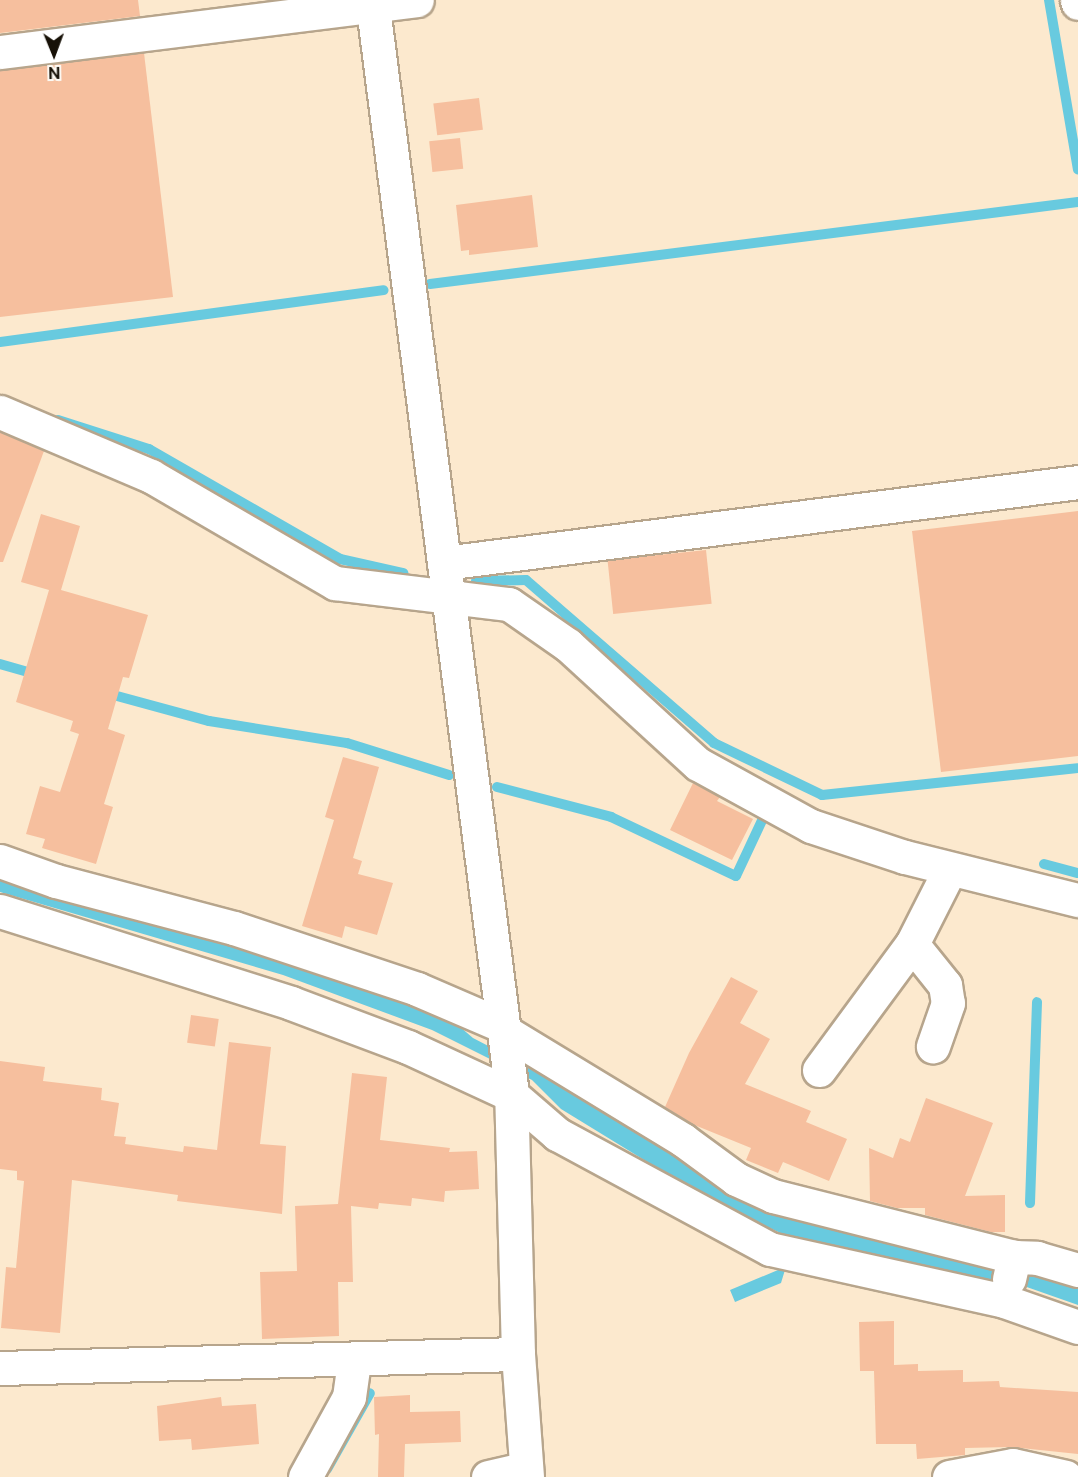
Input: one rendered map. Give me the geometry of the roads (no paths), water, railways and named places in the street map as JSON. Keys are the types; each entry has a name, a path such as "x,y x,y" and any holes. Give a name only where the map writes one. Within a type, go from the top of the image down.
{"street":[{"path":"0,52 373,3 417,0"},
{"path":"373,3 512,1091 518,1354 526,1473 488,1477"},
{"path":"0,412 151,476 335,583 509,604 568,645 698,764 810,826 950,868 1078,900"},
{"path":"444,563 1078,482"},
{"path":"0,861 56,881 234,928 417,989 504,1031 683,1140 736,1179 773,1196 1009,1278 1078,1327"},
{"path":"819,1070 912,945 950,868"},
{"path":"0,911 291,1003 408,1047 512,1091 557,1134 782,1252 1009,1278 1037,1258 1078,1270"},
{"path":"912,945 945,985 948,1003 933,1046"},
{"path":"0,1368 354,1361 518,1354"},
{"path":"306,1477 349,1397 354,1361"},
{"path":"950,1477 1013,1465 1066,1477"}],"water":[{"path":"0,873 285,958 446,1015 473,1038 589,1098 736,1194 1078,1282 1078,1305 1021,1285 955,1275 795,1237 781,1283 735,1302 730,1290 778,1270 785,1235 711,1201 561,1109 532,1080 432,1030 283,975 0,892"}],"waterway":[{"path":"1049,0 1078,170"},
{"path":"430,284 1078,202"},
{"path":"0,342 383,290"},
{"path":"58,420 149,449 340,559 403,573"},
{"path":"476,581 526,580 714,743 822,795 1078,768"},
{"path":"0,664 38,675"},
{"path":"106,693 209,721 347,743 449,775"},
{"path":"497,787 611,817 736,876 766,812"},
{"path":"1044,864 1078,873"},
{"path":"1030,1203 1037,1002"},
{"path":"327,1469 370,1393"}]}
